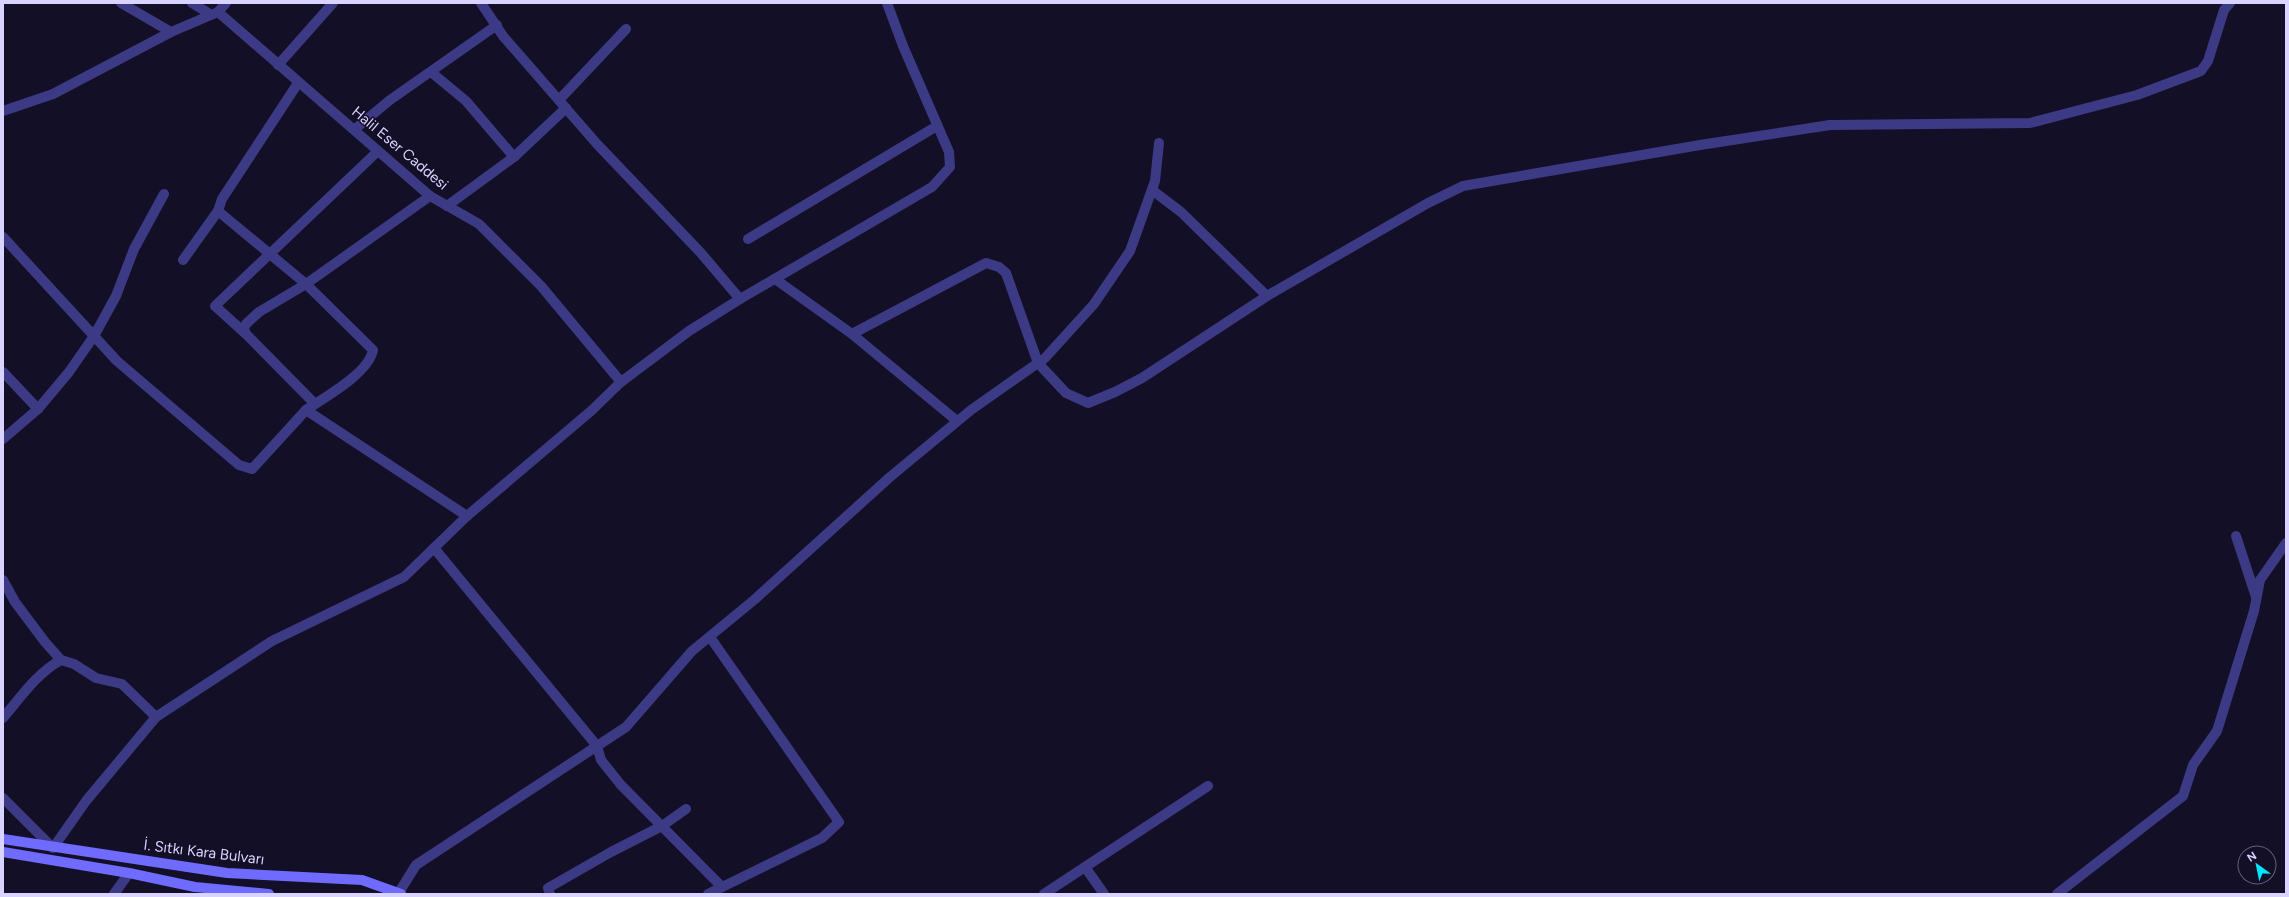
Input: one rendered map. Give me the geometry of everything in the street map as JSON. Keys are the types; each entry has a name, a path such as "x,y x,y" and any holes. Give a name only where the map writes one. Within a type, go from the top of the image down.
{"main road":[{"name":"İ. Sıtkı Kara Bulvarı","path":"3,839 53,848 227,872 362,880 399,893"},
{"name":"İ. Sıtkı Kara Bulvarı","path":"3,852 129,873 195,886 269,894"}],"street":[{"path":"121,3 171,32"},
{"name":"Halil Eser Caddesi","path":"192,3 214,13 355,129 430,196 479,224 541,286 621,382"},
{"path":"3,111 53,94 171,32 214,13 226,3"},
{"path":"278,65 333,3"},
{"path":"481,3 504,36 596,144 700,252 740,299"},
{"path":"3,798 53,848 86,801 156,717 272,641 404,577 468,516 590,411 621,382 689,331 740,299 932,188 950,167 949,152 903,46 887,3"},
{"path":"852,334 986,264 999,267 1006,273 1038,363 1066,393 1088,402 1115,392 1142,378 1267,296 1428,203 1463,186 1700,145 1830,125 2030,124 2137,95 2201,71 2208,60 2224,10 2230,3"},
{"path":"355,129 390,100 497,25"},
{"path":"447,206 514,157 562,104 626,29"},
{"path":"431,72 466,101 514,157"},
{"path":"183,260 218,211 222,199 298,83"},
{"path":"748,239 938,126"},
{"path":"399,893 416,865 626,726 692,651 754,600 890,477 957,421 1046,358 1094,304 1130,251 1155,181 1159,143"},
{"path":"315,404 246,334 215,306 378,151"},
{"path":"1152,190 1181,212 1267,296"},
{"path":"3,439 38,409 69,372 94,336 116,296 134,249 164,194"},
{"path":"246,334 244,329 246,324 259,312 306,284 430,196"},
{"path":"3,237 117,361 239,465 252,469 306,410 362,369 372,356 373,350 272,253 218,211"},
{"path":"775,279 852,334 957,421"},
{"path":"3,372 38,409"},
{"path":"306,410 468,516"},
{"path":"2236,536 2256,597"},
{"path":"2057,894 2183,796 2193,765 2218,731 2245,642 2260,580 2286,543"},
{"path":"434,548 597,746 601,760 621,785 722,887"},
{"path":"3,580 15,602 45,642 61,660 74,664 96,678 122,684 156,717"},
{"path":"708,894 822,838 839,822 710,637"},
{"path":"3,718 40,676 61,660"},
{"path":"1044,894 1208,786"},
{"path":"550,894 548,888 611,852 662,826 686,809"},
{"path":"1085,867 1104,894"},
{"path":"114,894 129,873"}]}
